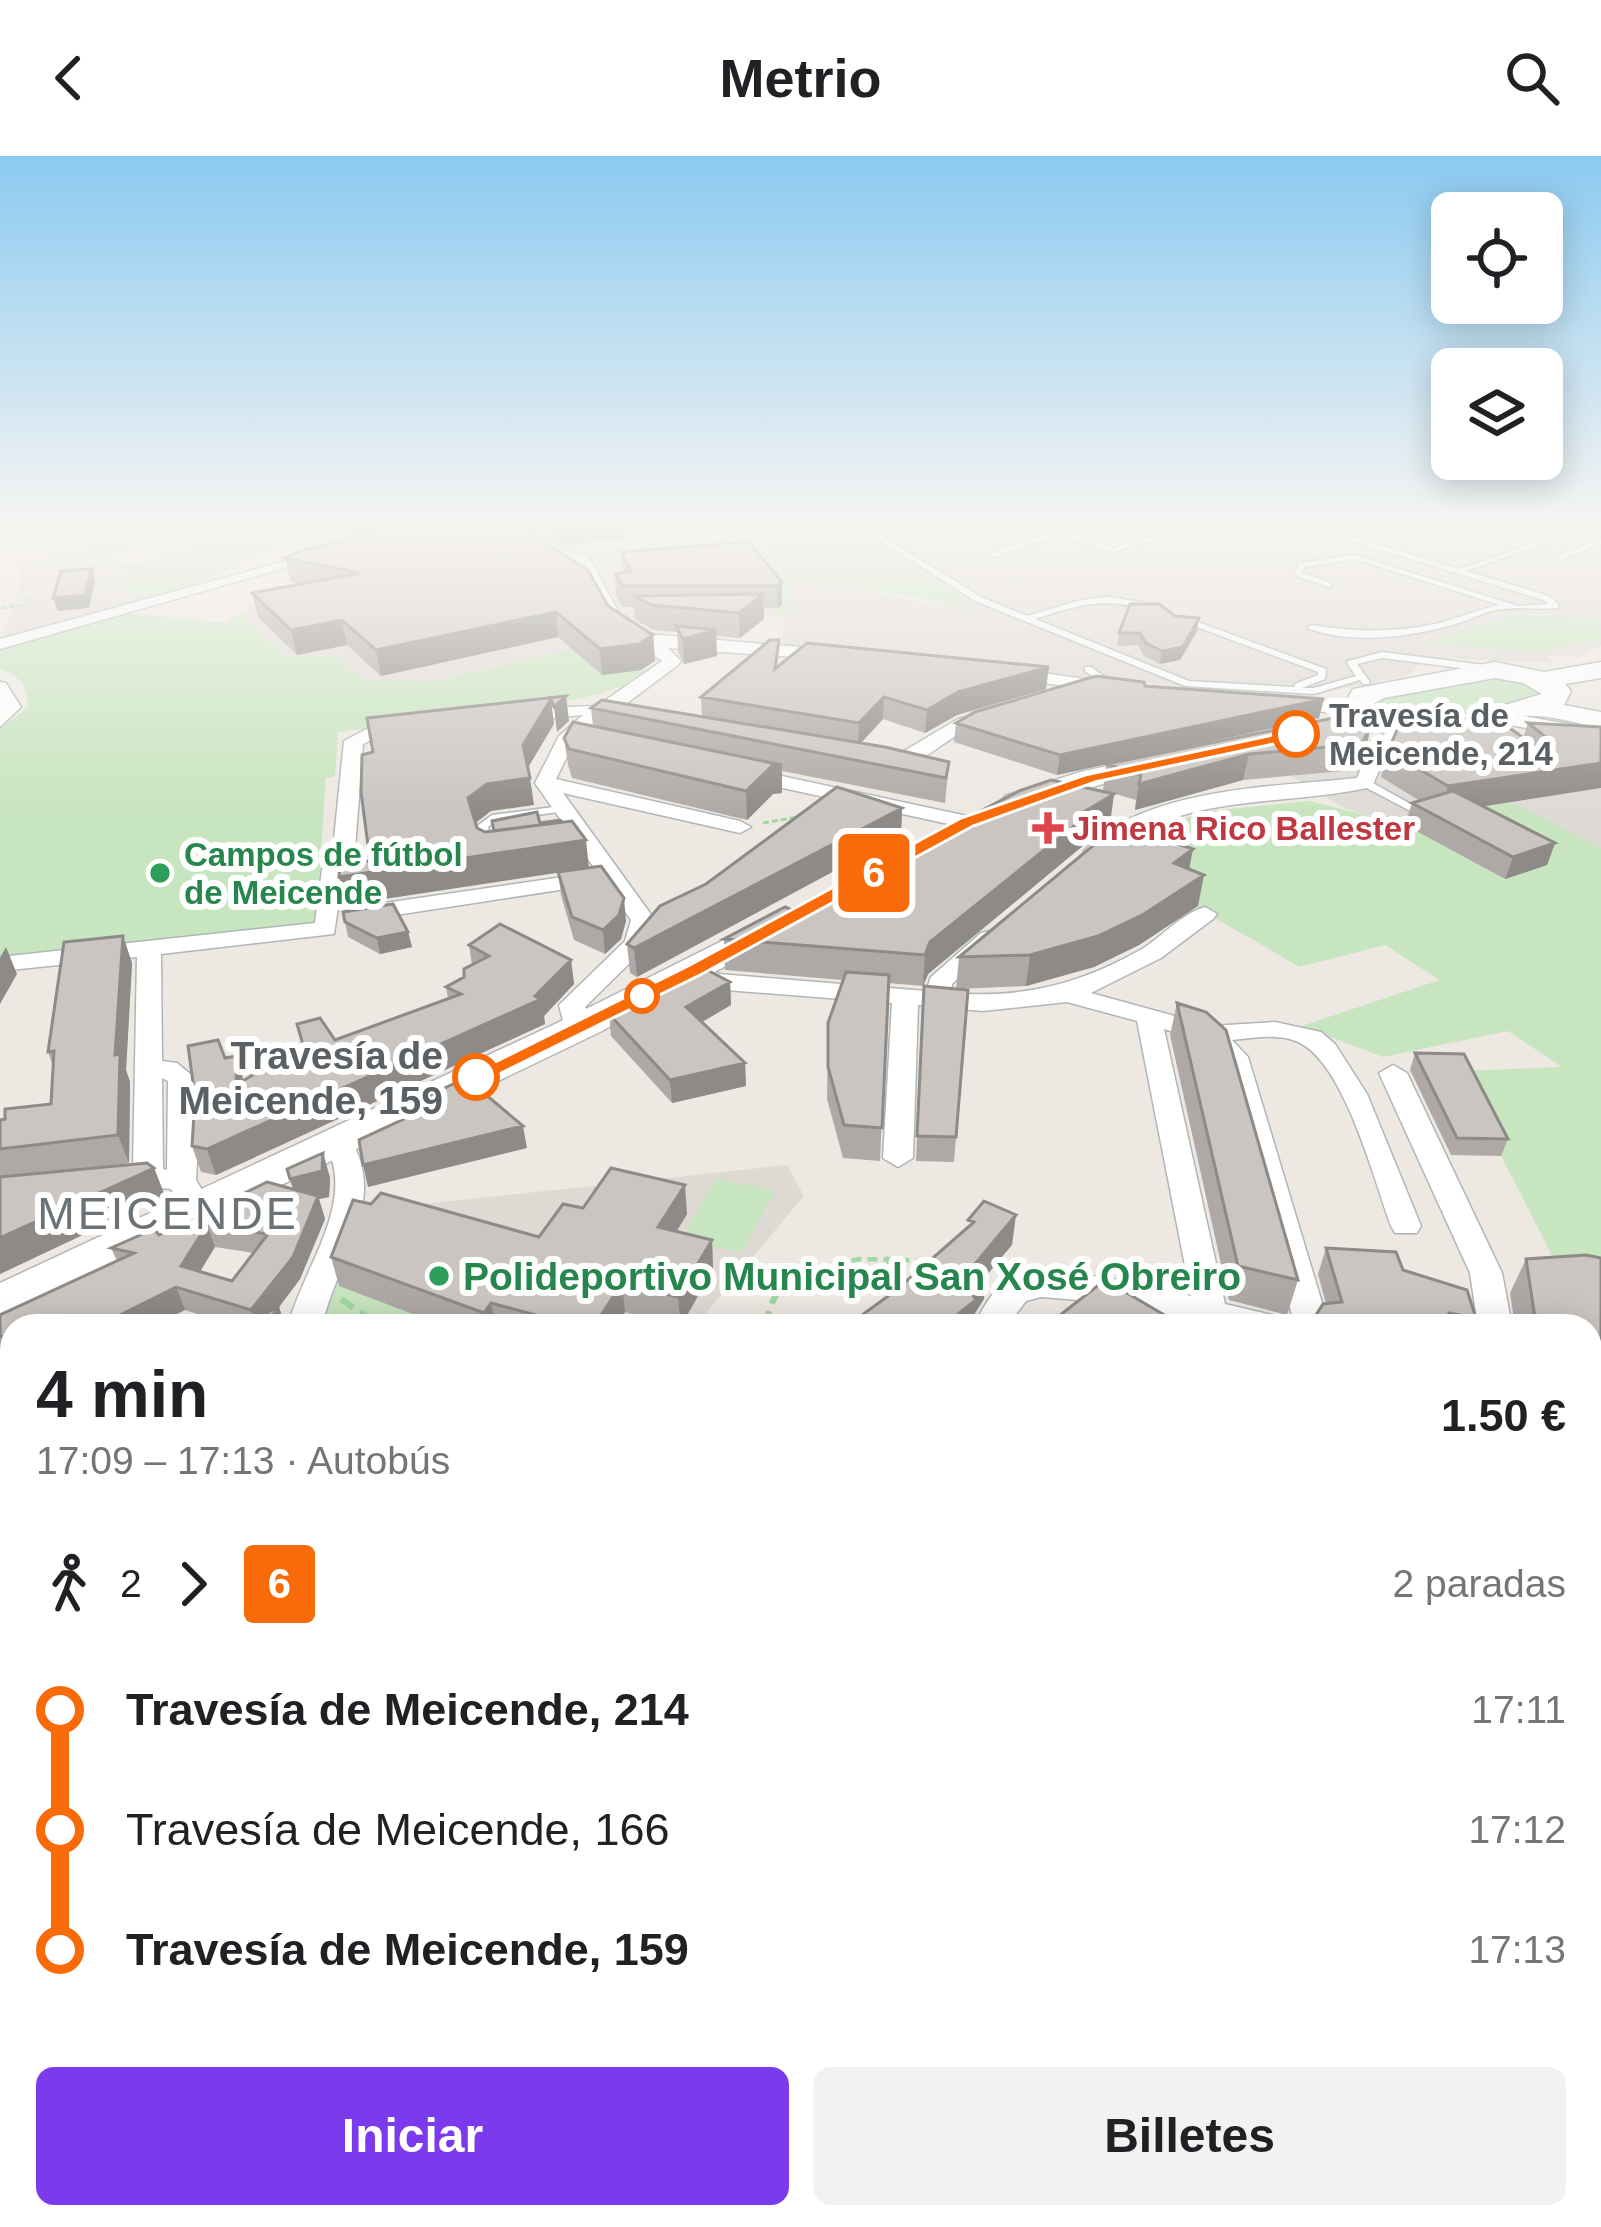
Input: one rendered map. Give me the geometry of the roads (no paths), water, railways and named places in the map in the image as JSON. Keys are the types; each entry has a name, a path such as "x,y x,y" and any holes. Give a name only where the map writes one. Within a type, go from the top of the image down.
{"main road":[{"path":"1376,719 1495,670 1601,714"},
{"path":"1526,707 1549,690 1601,671"},
{"path":"1601,671 1583,688 1601,714"},
{"path":"1265,741 1376,719 1485,715 1526,707 1601,714"},
{"path":"925,845 967,822 1090,778 1198,755"},
{"path":"0,1304 190,1195 339,1143 695,970 799,913"}],"street":[{"path":"0,644 82,622"},
{"path":"620,622 630,633 648,639 860,658"},
{"path":"584,1025 572,1016 572,1005 636,943 643,920 545,783 550,760 582,740 597,710 656,679 672,661 648,639"},
{"path":"988,670 1376,719 1365,782 1187,806 1122,830 1069,872"},
{"path":"1053,698 1115,685"},
{"path":"0,687 12,707 0,721"},
{"path":"512,716 597,710 643,718"},
{"path":"851,756 897,764 965,723 1009,710"},
{"path":"1485,715 1601,736"},
{"path":"326,929 333,869 344,849 354,741 379,730 423,726"},
{"path":"725,770 967,822"},
{"path":"545,783 740,826"},
{"path":"0,964 326,929 339,917 612,876"},
{"path":"1068,994 1152,952 1205,914"},
{"path":"938,1000 940,982 1000,928"},
{"path":"148,1175 149,949"},
{"path":"695,970 712,981 905,999 982,1003 1068,994 1210,1034 1274,1030 1312,1038 1339,1060 1406,1226"},
{"path":"898,1158 905,999"},
{"path":"1148,1013 1211,1314"},
{"path":"1210,1034 1235,1057 1309,1314"},
{"path":"104,1180 148,1175 190,1195 181,1078 167,1069 148,1071"},
{"path":"1393,1073 1486,1273 1493,1314"},
{"path":"308,1314 316,1283 351,1203 352,1160 339,1143"},
{"path":"998,1314 1013,1292 1035,1286 1112,1291 1207,1314"}],"lane":[{"path":"1029,622 1188,684 1314,691 1376,719 1452,736"},
{"path":"1191,622 1323,671 1322,677 1290,690"},
{"path":"1311,628 1376,636 1454,622"},
{"path":"1557,744 1601,747"},
{"path":"1365,782 1424,814"},
{"path":"512,849 489,852 482,826 492,818 561,808"},
{"path":"557,843 584,840"}],"place":[{"name":"Travesía de Meicende, 214","path":"1296,734"},
{"name":"Jimena Rico Ballester","path":"1048,828"},
{"name":"Campos de fútbol de Meicende","path":"160,873"},
{"name":"Travesía de Meicende, 159","path":"476,1077"},
{"name":"Polideportivo Municipal San Xosé Obreiro","path":"439,1276"}],"district":[{"name":"MEICENDE","path":"168,1213"}]}
